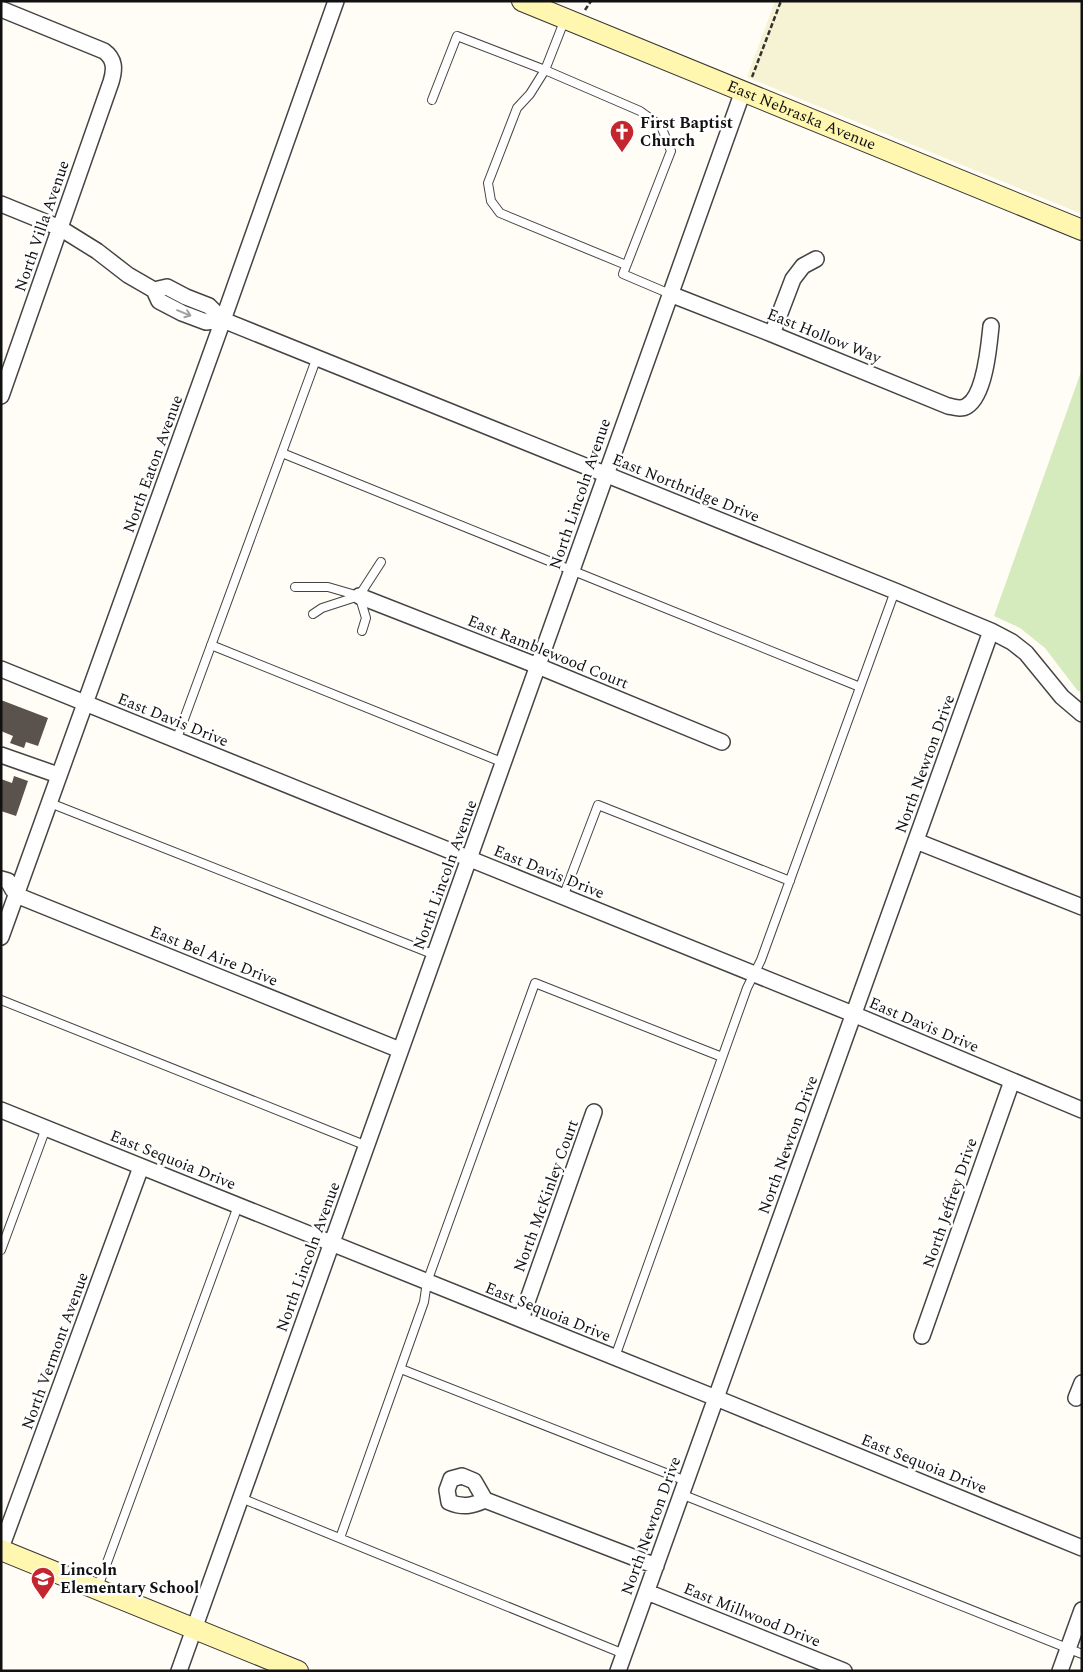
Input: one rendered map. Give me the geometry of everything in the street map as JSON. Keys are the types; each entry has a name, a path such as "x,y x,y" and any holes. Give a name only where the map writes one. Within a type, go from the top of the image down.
{"street":[{"name":"North Eaton Avenue","path":"1,937 12,893 50,803 58,776 336,1"},
{"name":"East Nebraska Avenue","path":"522,1 1082,230"},
{"name":"North Villa Avenue","path":"1,9 104,51 113,60 114,67 114,73 1,396"},
{"name":"North Lincoln Avenue","path":"179,1671 670,294 744,92"},
{"name":"East Northridge Drive","path":"1,204 60,228 97,251 128,275 154,290 159,301 182,313 206,322 223,320 895,590 992,631 1026,652 1062,697 1082,714"},
{"path":"772,334 793,279 803,266 816,259"},
{"name":"East Hollow Way","path":"670,294 948,406 958,408 966,407 972,402 983,378 991,326"},
{"name":"East Ramblewood Court","path":"359,596 538,666 722,742"},
{"name":"North Newton Drive","path":"618,1671 992,631"},
{"name":"East Davis Drive","path":"1,669 853,1014 1082,1110"},
{"path":"1,755 58,776"},
{"path":"916,841 1082,907"},
{"path":"1,879 8,881 12,893"},
{"name":"East Bel Aire Drive","path":"12,893 400,1050"},
{"name":"North Jeffrey Drive","path":"922,1336 1012,1081"},
{"name":"East Sequoia Drive","path":"1,1110 615,1357 1082,1548"},
{"name":"North McKinley Court","path":"521,1319 594,1112"},
{"name":"North Vermont Avenue","path":"1,1549 141,1167"},
{"path":"1076,1398 1082,1383"},
{"path":"485,1500 656,1566"},
{"path":"1,1549 298,1671"},
{"name":"East Millwood Drive","path":"647,1592 844,1671"},
{"path":"1060,1671 1075,1651 1082,1610"}],"lane":[{"path":"564,19 545,70 530,94 517,108 488,183 491,201 500,213 626,265"},
{"path":"432,100 457,36 545,70 640,111 661,126 671,151 623,274 670,294"},
{"path":"176,741 317,357"},
{"path":"282,453 860,687"},
{"path":"313,614 322,608 359,596 381,562"},
{"path":"295,587 328,587 359,596 366,618 362,631"},
{"path":"615,1357 747,988 761,960 895,590"},
{"path":"211,645 504,763"},
{"path":"50,803 435,955"},
{"path":"563,897 598,805 790,881"},
{"path":"340,1538 424,1302 427,1282 535,983 722,1057"},
{"path":"1,1000 366,1146"},
{"path":"1,1250 46,1128"},
{"path":"97,1589 238,1206"},
{"path":"401,1369 1075,1651"},
{"path":"241,1498 624,1654"}],"path":[{"path":"744,92 781,1"}],"shaded area":[{"path":"775,1 1082,1 1082,214 747,77"}],"green space":[{"path":"1082,369 1082,693 1077,690 1045,648 1020,628 994,616"}],"building":[{"path":"1,700 48,718 38,746 26,742 24,748 10,743 13,736 1,731"},
{"path":"14,776 28,781 16,816 1,811 1,779 12,783"}],"place":[{"name":"First Baptist Church","path":"622,153"},
{"name":"Lincoln Elementary School","path":"43,1600"}]}
